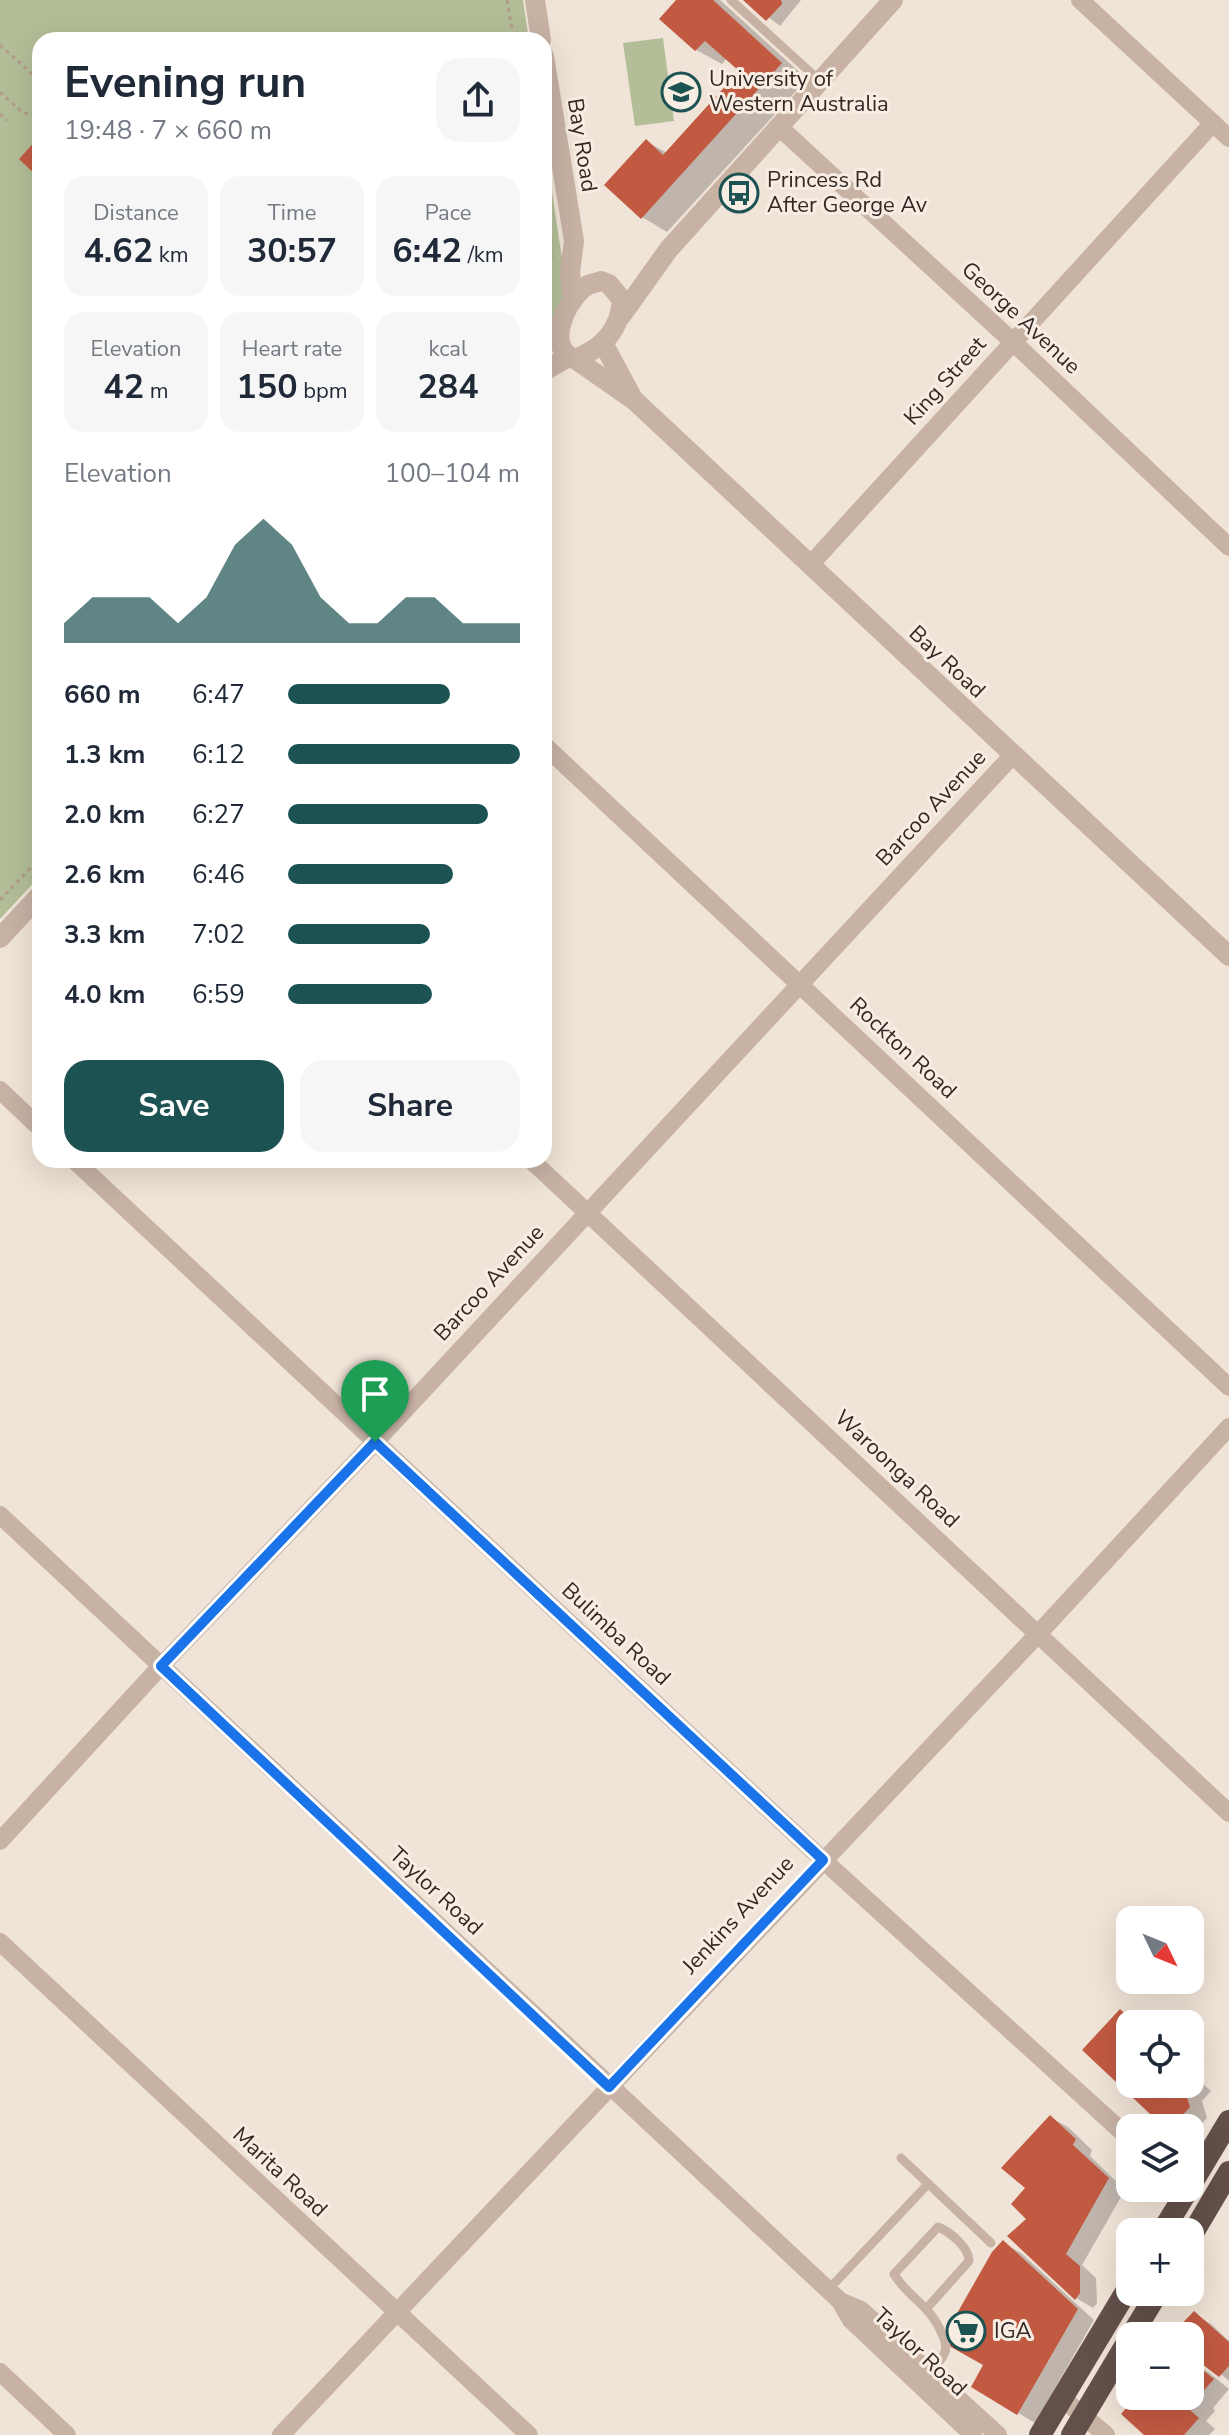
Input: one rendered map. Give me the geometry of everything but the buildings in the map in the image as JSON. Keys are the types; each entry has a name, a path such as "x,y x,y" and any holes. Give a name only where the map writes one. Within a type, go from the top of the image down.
{"highway":[{"path":"1204,2164 1228,2125"},
{"path":"1202,2218 1229,2172"},
{"path":"1040,2435 1117,2306"},
{"path":"1072,2435 1116,2362"}],"street":[{"path":"535,0 540,32"},
{"path":"552,367 591,353 603,343 669,249 893,0"},
{"path":"1080,0 1229,138"},
{"name":"Bay Road","path":"552,105 574,241 570,272 573,300"},
{"name":"King Street","path":"810,565 1213,123"},
{"name":"George Avenue","path":"778,126 1013,342 1229,547"},
{"name":"Bay Road","path":"574,241 587,266 609,286"},
{"path":"552,336 573,300 587,286 609,286 669,249"},
{"path":"609,286 622,300 621,316"},
{"path":"560,324 560,344 571,358"},
{"name":"Bay Road","path":"603,343 634,400"},
{"name":"Bay Road","path":"571,358 634,400 1229,956"},
{"name":"Rockton Road","path":"552,752 1229,1387"},
{"name":"Barcoo Avenue","path":"0,1841 1012,756"},
{"path":"0,938 32,904"},
{"path":"0,1090 32,1120"},
{"name":"Bulimba Road","path":"83,1168 823,1860 1116,2126"},
{"name":"Waroonga Road","path":"540,1168 1229,1813"},
{"name":"Jenkins Avenue","path":"281,2435 1038,1634 1229,1427"},
{"name":"Taylor Road","path":"0,1515 834,2295 851,2320 973,2435"},
{"name":"Marita Road","path":"0,1942 529,2435"},
{"path":"1204,2195 1213,2200"},
{"name":"Taylor Road","path":"834,2295 861,2310 998,2435"},
{"path":"0,2372 67,2435"},
{"path":"1062,2398 1106,2435"}],"lane":[{"path":"731,0 820,81"},
{"path":"901,2158 991,2243"},
{"path":"834,2295 928,2184"},
{"path":"927,2308 969,2261 966,2250 938,2227 894,2274 936,2319 946,2347 944,2355 929,2373"}],"path":[{"path":"507,0 513,32"},
{"path":"0,45 32,74"},
{"path":"0,92 22,112 32,115"},
{"path":"0,114 7,121"},
{"path":"0,900 32,866"}],"green space":[{"path":"0,0 523,0 528,32 32,32 32,885 0,919"},
{"path":"663,38 674,121 635,126 623,43"},
{"path":"552,192 563,265 563,302 552,321"}],"place":[{"name":"University of Western Australia","path":"681,92"},
{"name":"Princess Rd After George Av","path":"739,193"},
{"name":"IGA","path":"966,2331"}],"route":[{"path":"375,1442 823,1860 609,2087 161,1666 375,1442"}]}
